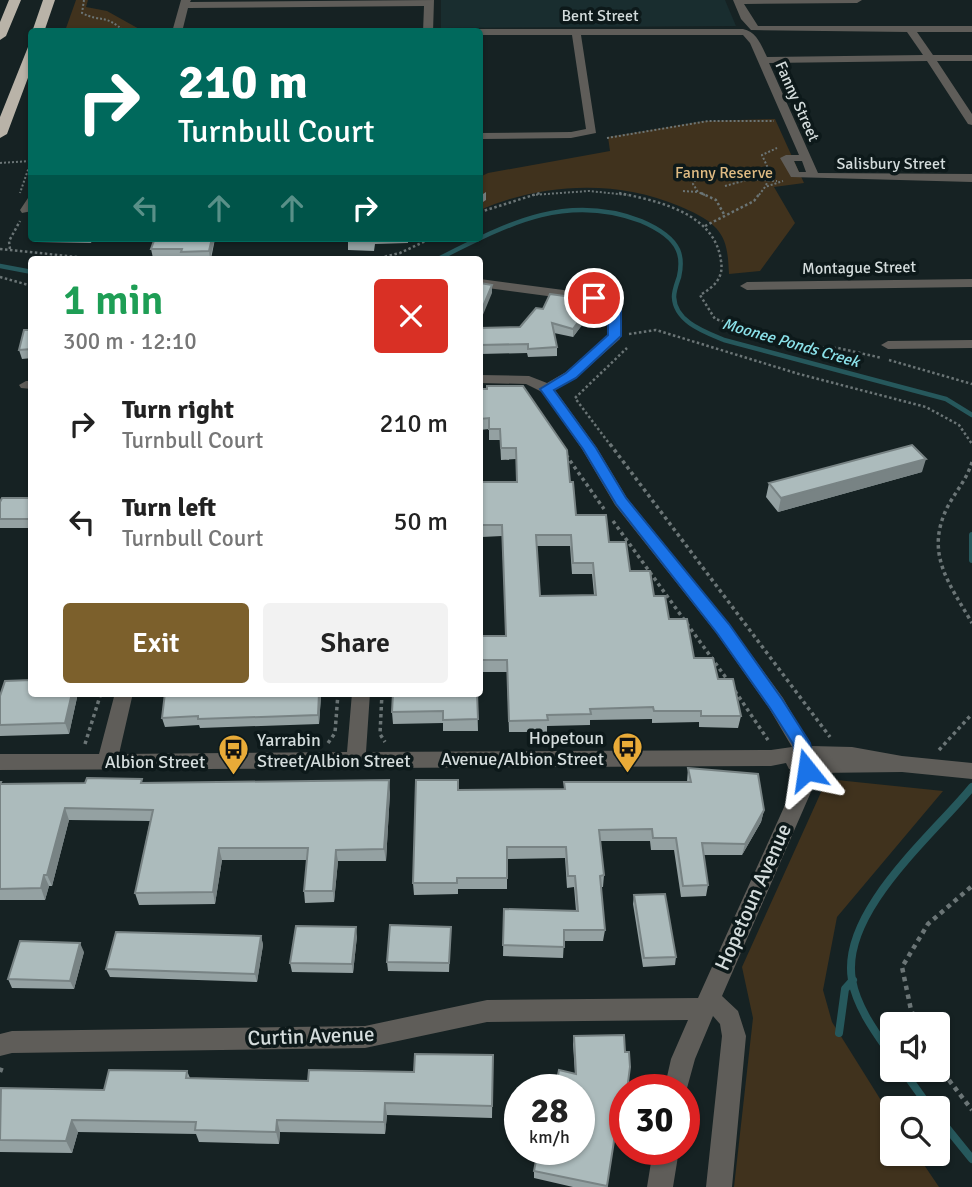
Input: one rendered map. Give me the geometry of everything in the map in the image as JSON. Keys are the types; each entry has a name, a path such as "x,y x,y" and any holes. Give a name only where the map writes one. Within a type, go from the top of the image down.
{"highway":[{"path":"0,36 15,0"},
{"path":"39,28 49,0"},
{"path":"0,134 28,60"}],"street":[{"path":"738,0 857,0"},
{"name":"Fanny Street","path":"738,0 814,175"},
{"path":"178,28 185,2 429,1 428,28"},
{"path":"911,29 972,122"},
{"name":"Bent Street","path":"483,32 972,29"},
{"path":"483,136 580,135 592,131 576,31"},
{"path":"763,60 972,58"},
{"path":"793,174 785,155 806,158"},
{"name":"Salisbury Street","path":"793,174 972,178"},
{"path":"483,283 607,302 615,308 615,333 571,375 547,389"},
{"name":"Montague Street","path":"747,286 972,284"},
{"path":"888,345 972,344"},
{"path":"483,379 529,380 547,389 589,448 621,501 723,629 804,752"},
{"path":"107,762 123,697"},
{"path":"356,760 361,697"},
{"name":"Albion Street","path":"0,762 356,760 770,750 902,764 930,760 972,771"},
{"name":"Hopetoun Avenue","path":"680,1074 683,1059 706,1005 804,785 804,752"},
{"path":"706,1005 722,1006 729,1016 734,1036 719,1187"},
{"name":"Curtin Avenue","path":"0,1045 12,1042 365,1037 394,1032 458,1014 487,1011 706,1005"},
{"path":"660,1187 664,1165"}],"path":[{"path":"84,0 82,13 90,17 109,18 120,28"},
{"path":"607,138 708,121 790,120"},
{"path":"0,163 28,162"},
{"path":"698,191 692,181 704,170 730,170 750,179 780,182"},
{"path":"705,226 754,201 765,187 793,174"},
{"path":"10,249 9,241 23,208 28,179"},
{"path":"725,186 750,179"},
{"path":"483,211 541,193 577,191 612,192 662,204 705,226 714,238 721,257 718,284 700,295 715,319 818,347 838,348 897,361 972,384"},
{"path":"683,191 698,191 716,200 725,216"},
{"path":"388,256 423,242"},
{"path":"0,249 71,256"},
{"path":"0,277 28,285"},
{"path":"615,333 656,330 799,374 926,407 959,425 972,444"},
{"path":"627,348 575,398 832,738 804,752 770,750 755,741"},
{"path":"562,449 770,750"},
{"path":"972,461 969,475 948,505 936,531 938,564 972,623"},
{"path":"75,748 86,744 100,697"},
{"path":"318,746 332,741 338,697"},
{"path":"382,697 380,734 388,743"},
{"path":"930,760 972,714"},
{"path":"912,1012 902,967 928,924 972,886"},
{"path":"950,1082 972,1110"}],"shaded area":[{"path":"441,0 725,0 736,26 441,28"}],"green space":[{"path":"76,0 88,0 86,7 107,11 137,28 66,28"},
{"name":"Fanny Reserve","path":"775,119 804,183 774,187 795,223 760,271 729,274 725,244 712,224 679,206 630,191 605,188 554,190 528,194 483,209 483,176 488,173 610,151 608,137 704,121"},
{"path":"827,779 943,791 837,917 823,990 832,1022 880,1099 880,1166 925,1166 939,1187 734,1187 753,1018 742,967"}],"building":[{"path":"154,242 211,242 209,251 151,249"},
{"path":"483,284 492,285 483,307"},
{"path":"550,294 594,300 573,329 552,323 557,347 528,349 528,344 483,345 483,328 520,327 536,308 543,309"},
{"path":"24,330 28,330 28,349 19,350"},
{"path":"487,386 523,386 567,450 576,515 606,515 609,542 626,542 630,571 650,571 654,596 665,596 669,619 687,619 694,658 713,658 718,679 733,679 741,716 701,716 701,711 654,711 653,707 590,709 591,714 547,715 548,720 509,721 507,660 483,660 483,636 506,636 502,525 483,525 483,482 517,482 516,448 501,448 500,429 489,429 489,418 483,419 483,389 487,389","holes":["536,535 571,535 573,563 593,563 596,595 540,596"]},
{"path":"912,445 926,459 781,498 769,483"},
{"path":"2,498 28,498 28,519 0,519"},
{"path":"28,680 28,697 71,697 65,723 0,725 0,696 5,681"},
{"path":"165,697 319,697 318,715 162,718"},
{"path":"393,697 477,697 478,719 443,720 443,711 392,712"},
{"path":"688,768 758,774 764,810 745,844 702,843 708,885 683,886 676,838 653,838 652,829 599,830 604,875 600,876 605,930 564,930 564,947 503,945 504,909 578,911 575,876 568,876 566,847 507,847 507,878 457,878 457,883 413,883 416,780 458,780 458,790 565,789 564,782 691,782"},
{"path":"87,778 142,779 141,783 389,780 384,849 336,850 333,891 304,891 308,848 219,848 213,892 135,893 153,810 65,808 41,888 0,889 0,784 85,783"},
{"path":"665,894 676,957 644,958 634,895"},
{"path":"390,925 451,927 449,963 387,962"},
{"path":"296,926 356,927 352,964 290,963"},
{"path":"116,932 261,936 255,974 106,969"},
{"path":"20,941 80,943 70,981 8,979"},
{"path":"624,1035 625,1052 629,1052 629,1074 609,1074 610,1165 607,1186 534,1171 535,1165 595,1165 595,1074 576,1074 574,1036"},
{"path":"415,1054 493,1055 492,1106 385,1103 384,1122 277,1120 276,1132 195,1130 196,1122 72,1120 66,1141 0,1140 1,1088 104,1090 109,1070 187,1071 186,1078 308,1081 309,1070 414,1072"},
{"path":"559,1070 576,1074 558,1074"}],"waterway":[{"name":"Moonee Ponds Creek","path":"483,237 512,224 561,211 613,213 641,221 667,236 678,250 681,267 674,297 680,313 692,325 724,340 946,399 972,415"},
{"name":"Moonee Ponds Creek","path":"444,256 473,242"},
{"name":"Moonee Ponds Creek","path":"0,266 28,271"},
{"name":"Moonee Ponds Creek","path":"972,535 972,560"},
{"name":"Moonee Ponds Creek","path":"852,981 852,954 860,928 874,902 914,851 972,787"},
{"path":"839,1033 845,989 852,981"},
{"name":"Moonee Ponds Creek","path":"852,981 858,1000 880,1038"},
{"name":"Moonee Ponds Creek","path":"911,1082 921,1096"},
{"name":"Moonee Ponds Creek","path":"950,1132 972,1159"}],"place":[{"name":"Hopetoun Avenue/Albion Street","path":"627,775"},
{"name":"Yarrabin Street/Albion Street","path":"234,777"}],"route":[{"path":"594,298 612,304 615,308 615,336 571,375 547,389 589,448 621,501 723,629 776,703 801,743 807,770"}]}
